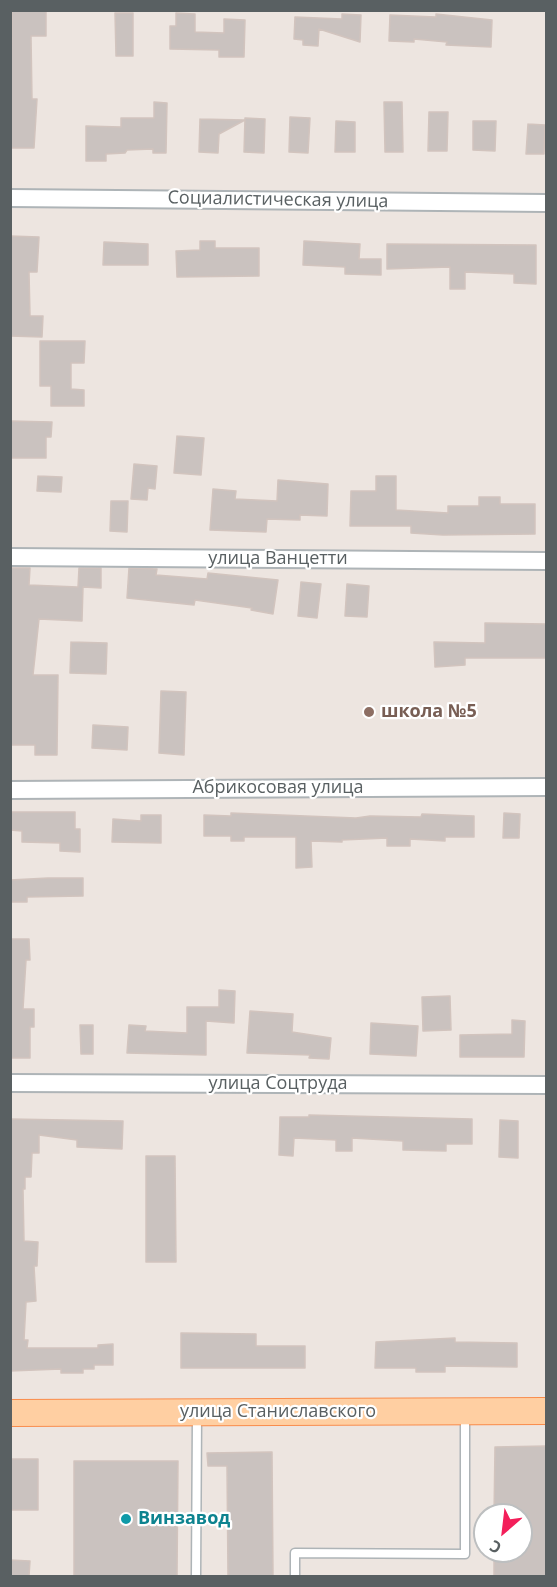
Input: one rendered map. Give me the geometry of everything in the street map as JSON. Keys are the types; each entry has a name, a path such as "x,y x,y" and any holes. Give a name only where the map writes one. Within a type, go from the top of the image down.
{"main road":[{"name":"улица Станиславского","path":"10,1413 546,1411"}],"street":[{"name":"Социалистическая улица","path":"10,198 546,203"},
{"name":"улица Ванцетти","path":"10,557 546,561"},
{"name":"Абрикосовая улица","path":"10,790 546,787"},
{"name":"улица Соцтруда","path":"10,1083 546,1085"}],"lane":[{"path":"295,1576 295,1553 465,1554 465,1411"},
{"path":"196,1576 197,1412"}],"building":[{"path":"12,11 46,11 46,36 31,36 32,99 37,99 34,148 10,148"},
{"path":"115,13 133,13 133,56 116,56"},
{"path":"176,13 195,14 195,32 224,33 224,19 245,20 244,57 219,57 219,50 170,49 170,26 176,26"},
{"path":"342,14 361,15 360,42 319,29 318,46 303,45 303,40 294,39 295,17 342,19"},
{"path":"436,14 492,20 491,47 446,45 447,42 414,39 414,42 389,41 390,15 436,17"},
{"path":"154,102 167,103 166,153 153,153 153,149 127,150 125,153 106,154 106,161 86,161 86,126 121,127 121,118 154,118"},
{"path":"384,102 402,102 403,152 385,152"},
{"path":"429,112 448,112 447,151 428,151"},
{"path":"290,117 310,118 308,153 289,152"},
{"path":"245,118 265,119 264,153 244,152"},
{"path":"200,119 245,120 219,134 218,153 199,152"},
{"path":"336,121 355,122 355,152 335,152"},
{"path":"473,121 496,121 495,151 473,150"},
{"path":"528,124 545,125 544,154 526,154"},
{"path":"10,236 39,237 37,272 29,272 30,316 43,316 42,337 10,336"},
{"path":"200,241 215,241 215,248 259,248 259,276 177,277 176,251 200,250"},
{"path":"304,241 360,244 359,259 381,259 381,275 345,274 345,267 303,265"},
{"path":"104,242 148,244 148,265 103,265"},
{"path":"387,244 536,245 536,284 514,283 514,274 465,272 465,289 450,289 450,267 387,269"},
{"path":"40,341 85,341 84,363 71,363 71,389 84,390 84,406 51,406 51,386 40,386"},
{"path":"10,421 52,422 51,437 46,437 46,458 10,458"},
{"path":"177,436 204,438 201,475 174,473"},
{"path":"134,464 157,466 155,489 148,488 147,500 131,499"},
{"path":"38,476 62,477 61,492 37,491"},
{"path":"376,476 396,476 396,510 448,513 448,506 479,506 479,497 500,497 500,504 535,504 535,534 443,535 411,533 411,526 350,526 351,491 376,491"},
{"path":"278,480 328,484 327,516 300,515 300,520 267,519 266,532 210,530 213,489 236,491 235,499 277,501"},
{"path":"111,501 128,501 127,532 110,531"},
{"path":"10,568 30,568 29,585 78,587 79,568 101,568 101,588 83,587 82,621 39,619 33,675 58,675 57,755 35,755 35,745 10,745"},
{"path":"129,568 157,569 156,575 207,579 208,573 278,580 273,614 251,610 252,608 195,600 194,605 127,598"},
{"path":"301,582 321,584 317,618 298,616"},
{"path":"347,584 369,586 367,617 345,616"},
{"path":"485,623 546,624 546,658 465,658 465,665 435,667 434,642 485,643"},
{"path":"71,642 107,643 106,674 70,673"},
{"path":"161,691 186,692 184,755 159,753"},
{"path":"93,725 128,727 127,750 92,748"},
{"path":"10,812 75,812 75,829 80,829 80,852 60,851 60,843 22,842 22,831 10,830"},
{"path":"231,813 356,818 421,817 422,814 474,816 474,837 445,837 445,841 410,839 410,846 387,846 387,838 342,840 342,842 311,841 312,867 296,868 296,837 244,837 244,841 231,841 231,836 204,836 204,815 231,816"},
{"path":"504,813 520,814 519,838 503,838"},
{"path":"141,815 161,815 161,843 112,842 113,819 141,821"},
{"path":"83,878 83,896 27,897 27,902 10,902 10,880"},
{"path":"10,939 29,939 30,960 26,960 23,1009 34,1009 34,1027 30,1027 30,1058 10,1058"},
{"path":"219,990 235,991 234,1023 206,1021 206,1055 127,1053 129,1025 146,1026 145,1031 187,1033 187,1007 219,1007"},
{"path":"450,996 451,1030 423,1031 422,997"},
{"path":"250,1011 293,1014 292,1032 331,1038 329,1059 309,1058 310,1055 247,1053"},
{"path":"512,1020 525,1021 524,1057 460,1057 460,1035 512,1034"},
{"path":"371,1023 418,1026 416,1056 370,1054"},
{"path":"80,1025 93,1025 93,1054 81,1054"},
{"path":"309,1115 472,1119 472,1144 446,1144 446,1151 403,1150 403,1141 352,1138 352,1151 336,1151 336,1140 294,1138 293,1156 279,1155 280,1117 309,1117"},
{"path":"10,1119 123,1121 122,1149 77,1147 77,1140 39,1135 39,1153 32,1153 31,1177 25,1177 25,1189 23,1189 24,1241 38,1242 37,1266 34,1266 36,1301 26,1302 24,1340 28,1340 27,1348 98,1348 98,1345 113,1344 113,1365 94,1365 94,1369 83,1369 83,1373 61,1373 61,1369 10,1371"},
{"path":"500,1120 518,1121 518,1158 499,1157"},
{"path":"146,1156 175,1156 176,1262 146,1262"},
{"path":"181,1333 256,1334 256,1346 305,1346 305,1368 181,1368"},
{"path":"455,1338 455,1342 517,1343 517,1367 445,1366 445,1372 416,1372 416,1368 375,1368 376,1342"},
{"path":"546,1446 546,1576 494,1576 494,1563 533,1563 533,1503 494,1503 495,1447"},
{"path":"272,1452 273,1576 228,1576 227,1466 208,1466 207,1453"},
{"path":"10,1459 38,1459 38,1510 10,1510"},
{"name":"Винзавод","path":"74,1461 178,1461 177,1576 74,1576"},
{"path":"10,1560 30,1561 29,1576 10,1576"}],"place":[{"name":"школа №5","path":"369,712"},
{"name":"Винзавод","path":"126,1519"}]}
